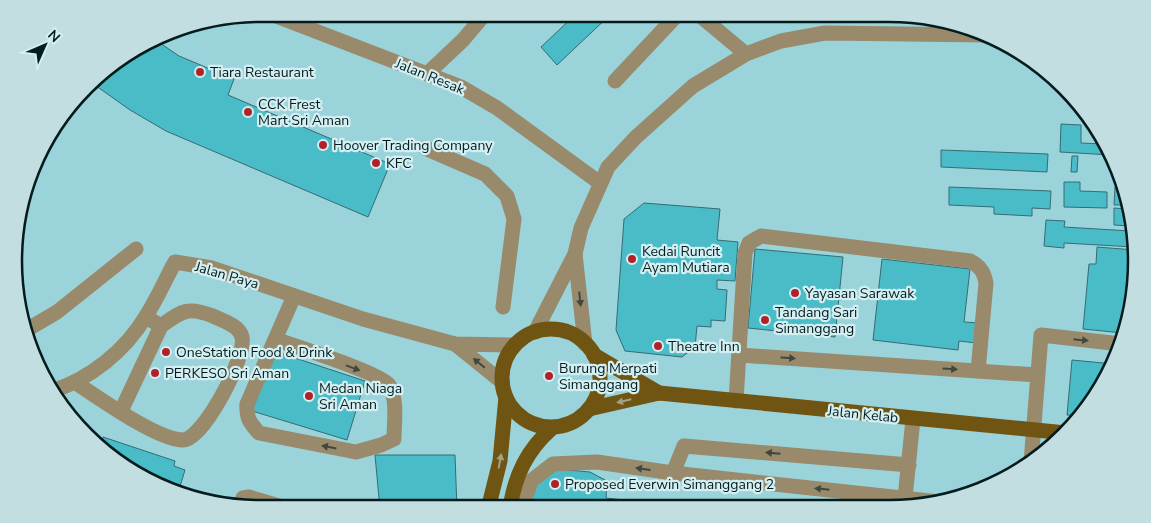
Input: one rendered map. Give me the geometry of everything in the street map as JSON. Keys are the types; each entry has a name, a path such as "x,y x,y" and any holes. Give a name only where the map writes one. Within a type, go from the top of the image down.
{"main road":[{"path":"490,500 500,461 504,390 507,356 514,345 524,337 535,332 562,331 590,349 599,368 600,383 597,397 579,419 566,425 552,428 537,426 524,419 513,409 504,390"},
{"name":"Jalan Kelab","path":"590,349 659,393"},
{"name":"Jalan Kelab","path":"589,409 659,393 1056,432"},
{"path":"512,500 523,462 536,442 552,428"}],"street":[{"name":"Jalan Resak","path":"291,22 461,87 497,108 600,183"},
{"path":"427,74 463,40 478,22"},
{"path":"615,81 670,22"},
{"path":"708,22 746,54"},
{"path":"535,332 576,254 581,228 608,167 636,137 693,86 746,54 782,41 825,33 965,35"},
{"path":"425,148 485,174 507,196 514,219 503,307"},
{"path":"736,401 745,253 749,244 761,236 970,261 976,264 984,273 986,283 978,371"},
{"path":"32,327 57,312 136,249"},
{"path":"576,254 590,349"},
{"name":"Jalan Paya","path":"60,389 76,383 104,364 130,339 146,317 175,262 212,268 363,319 455,344"},
{"path":"275,339 372,374 388,384 394,400 394,439 356,452 259,433 246,416 247,404 275,339 294,296"},
{"path":"76,383 121,411 155,431 183,441 192,438 223,395 242,349 242,338 238,329 229,323 191,310 184,310 161,326 121,411"},
{"path":"146,317 161,326"},
{"path":"1032,453 1041,336 1114,343"},
{"path":"455,344 514,345"},
{"path":"455,344 504,390"},
{"path":"740,355 1037,375"},
{"path":"905,498 913,419"},
{"path":"673,473 684,446 908,464"},
{"path":"525,500 531,481 553,464 597,462 673,473 913,499"},
{"path":"242,500 249,497 259,500"}],"building":[{"path":"568,22 603,22 557,65 541,47"},
{"path":"162,44 179,56 234,79 228,95 390,164 368,217 166,131 130,110 98,88 129,63"},
{"path":"1061,124 1081,125 1081,143 1097,144 1103,155 1060,152"},
{"path":"941,150 1048,154 1047,172 941,167"},
{"path":"1072,156 1078,156 1077,172 1071,172"},
{"path":"1064,182 1080,182 1080,191 1107,192 1107,208 1064,207"},
{"path":"949,187 1051,191 1050,209 1032,208 1032,216 994,214 994,207 949,205"},
{"path":"1115,187 1121,205 1114,205"},
{"path":"644,203 720,209 717,240 738,242 735,281 717,280 717,289 727,290 725,321 711,320 711,327 697,326 695,347 682,357 625,351 616,330 624,219"},
{"path":"1114,208 1122,209 1125,226 1114,225"},
{"path":"1046,220 1065,221 1064,227 1126,231 1128,247 1064,243 1064,248 1044,246"},
{"path":"1097,247 1128,249 1126,293 1117,332 1083,329 1089,264 1096,264"},
{"name":"Yayasan Sarawak","path":"755,249 843,257 835,337 748,328"},
{"path":"882,259 970,269 964,322 978,323 976,343 959,341 958,350 873,340"},
{"name":"Medan Niaga Sri Aman","path":"274,351 365,381 347,440 252,411"},
{"path":"1072,360 1106,363 1079,407 1072,415 1067,415"},
{"path":"103,437 175,461 174,466 185,470 180,486 142,468 102,439"},
{"path":"375,455 455,455 457,500 379,500"},
{"path":"556,469 590,472 607,481 606,498 624,500 530,500 534,483"}],"place":[{"name":"Tiara Restaurant","path":"200,72"},
{"name":"CCK Frest Mart Sri Aman","path":"248,112"},
{"name":"Hoover Trading Company","path":"323,145"},
{"name":"KFC","path":"376,163"},
{"name":"Kedai Runcit Ayam Mutiara","path":"632,259"},
{"name":"Yayasan Sarawak","path":"795,293"},
{"name":"Tandang Sari Simanggang","path":"765,320"},
{"name":"Theatre Inn","path":"658,346"},
{"name":"OneStation Food & Drink","path":"166,352"},
{"name":"PERKESO Sri Aman","path":"155,373"},
{"name":"Burung Merpati Simanggang","path":"549,376"},
{"name":"Medan Niaga Sri Aman","path":"309,396"},
{"name":"Proposed Everwin Simanggang 2","path":"555,484"}]}
